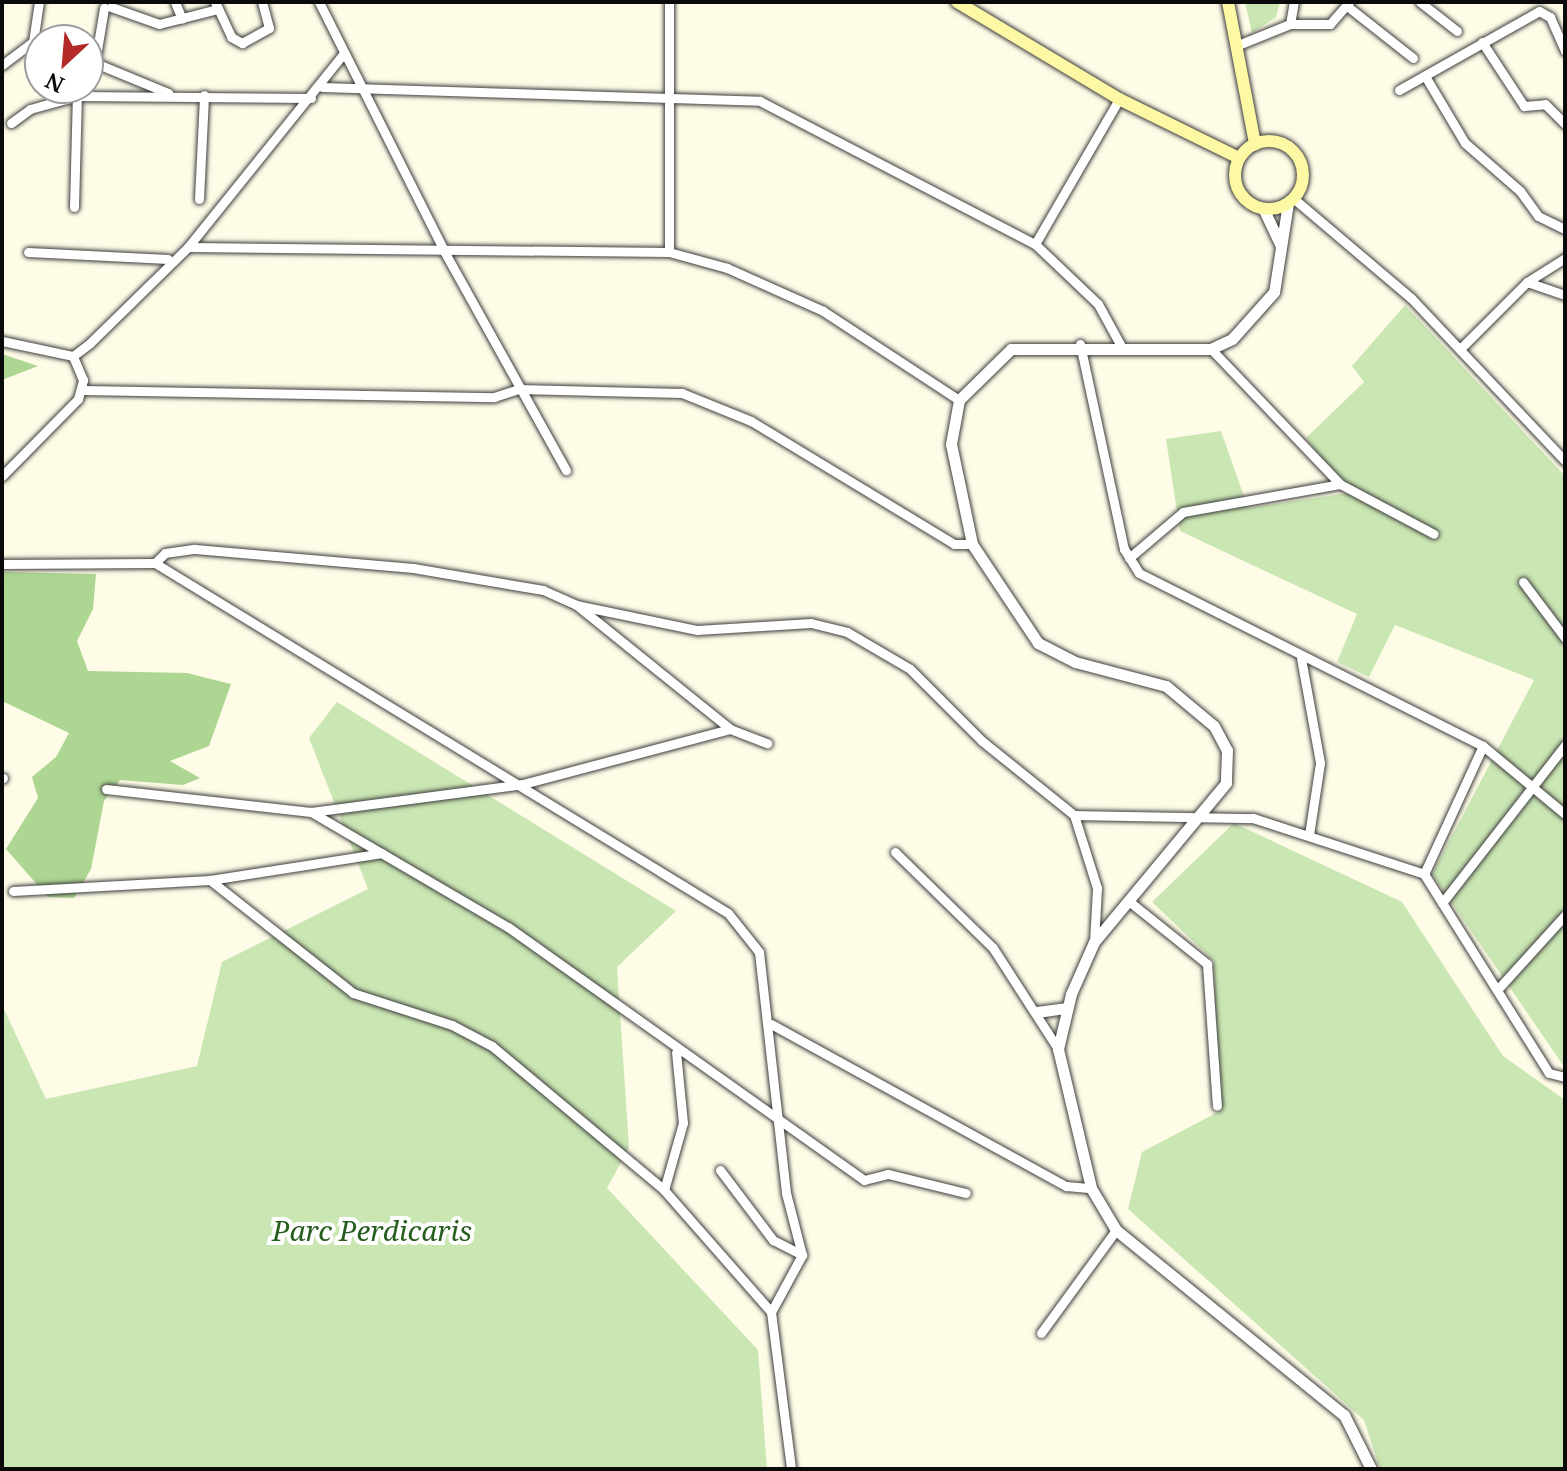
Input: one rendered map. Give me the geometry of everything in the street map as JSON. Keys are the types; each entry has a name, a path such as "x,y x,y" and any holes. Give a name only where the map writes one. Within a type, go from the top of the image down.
{"main road":[{"path":"957,2 1119,99 1237,164"},
{"path":"1228,2 1251,107 1255,144"},
{"path":"1251,107 1271,141"},
{"path":"1271,141 1289,147 1302,166 1290,200 1263,208 1239,190 1237,164 1255,144 1271,141"}],"street":[{"path":"37,24 39,2"},
{"path":"175,2 182,19"},
{"path":"107,5 142,22 182,19 217,6 231,37 251,42 271,23 262,2"},
{"path":"319,2 444,251 518,389 566,470"},
{"path":"669,2 669,252"},
{"path":"1290,24 1294,2"},
{"path":"1420,2 1457,31"},
{"path":"1238,45 1290,24 1330,24 1348,4 1413,58"},
{"path":"1399,90 1539,11 1550,17 1565,51"},
{"path":"1482,42 1524,106 1545,104 1565,124"},
{"path":"2,65 24,51"},
{"path":"73,356 168,259 188,247 322,87 343,54"},
{"path":"104,66 168,93"},
{"path":"1425,76 1465,143 1520,191 1535,214 1565,229"},
{"path":"322,87 362,91 735,97 786,110 1035,244 1098,304 1121,346"},
{"path":"104,95 168,93 311,98"},
{"path":"199,199 204,95"},
{"path":"1035,244 1119,99"},
{"path":"11,123 30,109 48,104"},
{"path":"74,207 77,104"},
{"path":"1094,942 1226,783 1229,766 1214,726 1166,686 1075,662 1038,643 972,544 951,444 959,400 1011,349 1080,344 1211,349 1258,317 1281,272 1281,246 1290,200"},
{"path":"1290,200 1460,349 1565,461"},
{"path":"1263,208 1281,246"},
{"path":"188,247 669,252 727,268 823,311 959,400"},
{"path":"28,252 168,259"},
{"path":"1460,349 1527,282 1565,258"},
{"path":"1527,282 1565,295"},
{"path":"2,341 73,356"},
{"path":"1080,344 1129,558 1147,579 1483,746 1565,814"},
{"path":"1211,349 1340,484 1434,534"},
{"path":"73,356 83,390"},
{"path":"2,476 83,390 494,397 518,389 644,388 697,397 751,421 954,544 972,544"},
{"path":"1129,558 1183,512 1340,484"},
{"path":"155,563 165,553 195,549 413,568 543,590 576,605 720,633 811,623 858,637 910,669 982,741 1074,815 1097,888 1094,942 1067,1008 1058,1049"},
{"path":"2,564 155,563 523,784 728,913 759,952 771,1024 786,1193 802,1255 771,1312"},
{"path":"1523,582 1565,638"},
{"path":"576,605 730,729 767,743"},
{"path":"1301,658 1320,763 1309,835"},
{"path":"106,789 311,812 523,784 730,729"},
{"path":"1442,903 1537,789 1565,745"},
{"path":"1424,874 1483,746"},
{"path":"311,812 508,927 676,1052 864,1180 888,1174 966,1193"},
{"path":"1074,815 1202,814 1253,818 1424,874 1549,1073 1565,1077"},
{"path":"895,852 993,948 1037,1012 1058,1049 1091,1188 1116,1230 1344,1415 1371,1469"},
{"path":"13,891 210,880 382,853"},
{"path":"210,880 353,993 452,1025 492,1046 664,1190 771,1312 791,1469"},
{"path":"1130,902 1207,964 1217,1106"},
{"path":"1497,990 1565,915"},
{"path":"1037,1012 1067,1008"},
{"path":"771,1024 1066,1186 1091,1188"},
{"path":"664,1190 683,1123 676,1052"},
{"path":"720,1170 773,1240 802,1255"},
{"path":"1041,1333 1116,1230"}],"green space":[{"path":"1245,2 1280,2 1276,17 1252,33"},
{"path":"1405,305 1565,476 1565,1068 1432,874 1534,680 1395,625 1369,677 1337,662 1357,614 1180,531 1166,439 1221,431 1248,508 1348,493 1306,438 1364,382 1352,366"},
{"path":"2,354 38,366 2,380"},
{"path":"2,572 96,574 93,609 77,641 88,671 187,673 231,684 209,746 170,761 200,778 183,785 120,780 104,801 91,869 74,898 48,897 6,849 38,798 32,777 56,757 69,733 2,701"},
{"name":"Parc Perdicaris","path":"337,702 676,911 617,967 629,1148 607,1188 758,1350 767,1469 2,1469 2,1005 46,1099 197,1066 222,962 368,889 309,738"},
{"path":"1234,823 1402,902 1503,1056 1565,1100 1565,1469 1380,1469 1364,1420 1128,1209 1142,1152 1218,1112 1214,961 1152,902"}]}
